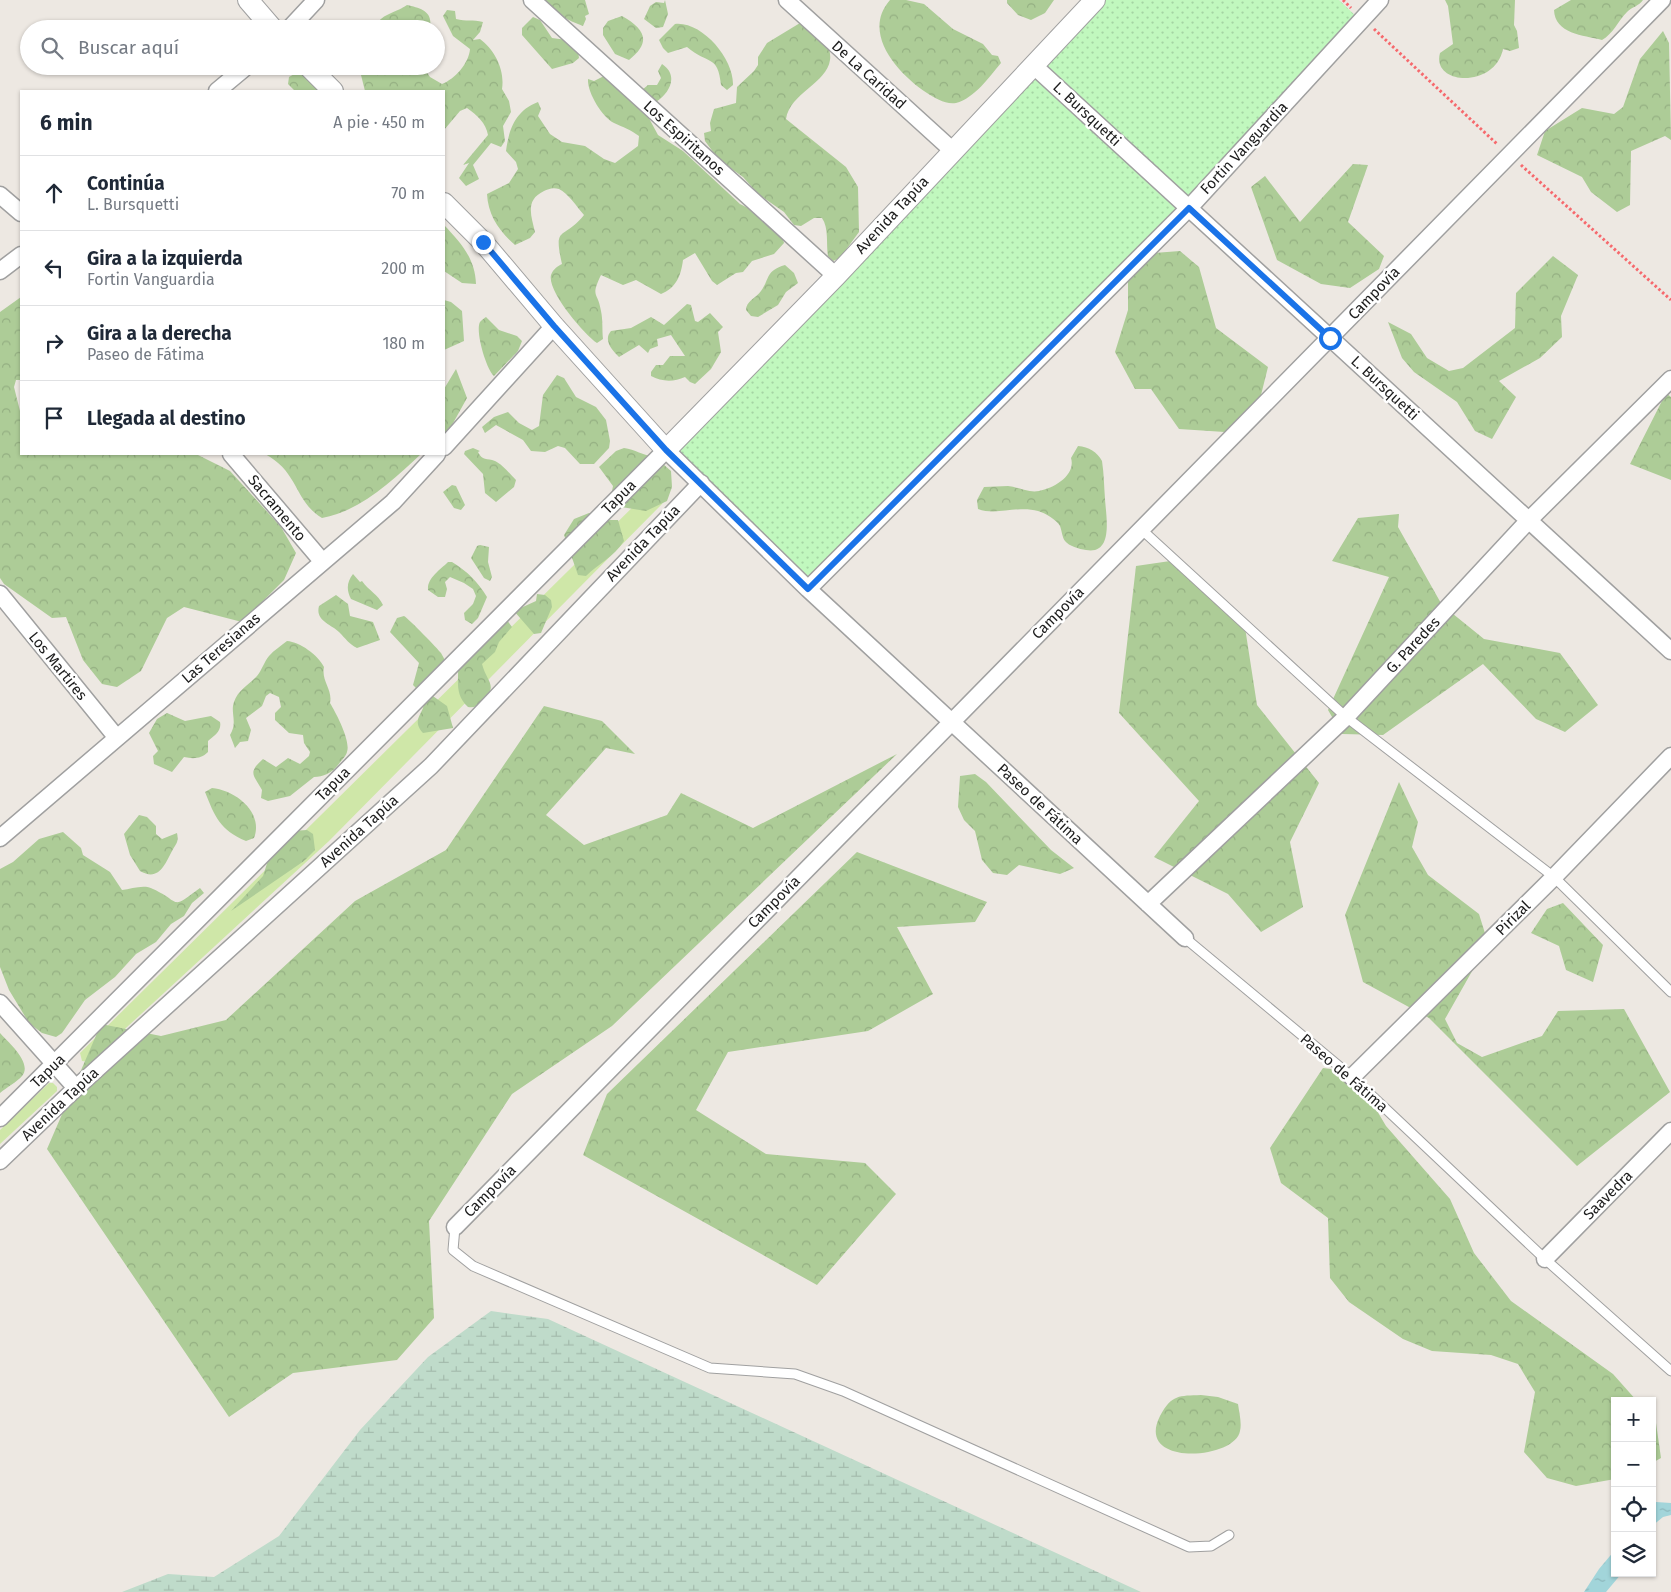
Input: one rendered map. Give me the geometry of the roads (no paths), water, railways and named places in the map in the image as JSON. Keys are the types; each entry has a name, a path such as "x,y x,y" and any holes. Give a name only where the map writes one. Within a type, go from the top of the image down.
{"street":[{"path":"248,0 265,20"},
{"path":"297,20 316,0"},
{"name":"Los Espiritanos","path":"532,0 836,276"},
{"name":"De La Caridad","path":"787,0 952,150"},
{"name":"Avenida Tapúa","path":"666,450 836,276 952,150 1095,0"},
{"name":"Fortin Vanguardia","path":"808,589 1189,208 1380,0"},
{"name":"Campovía","path":"455,1227 1662,0"},
{"name":"L. Bursquetti","path":"1033,65 1671,651"},
{"path":"218,90 236,75"},
{"path":"317,75 332,90"},
{"path":"0,195 20,212"},
{"name":"Paseo de Fátima","path":"445,203 483,242 554,326 666,450 808,589 1185,938"},
{"path":"0,271 20,256"},
{"path":"445,445 554,326"},
{"name":"G. Paredes","path":"1148,904 1346,717 1529,520 1671,379"},
{"name":"Tapua","path":"0,1118 55,1065 666,450"},
{"name":"Sacramento","path":"232,455 322,561"},
{"name":"Las Teresianas","path":"0,838 393,502 436,455"},
{"name":"Avenida Tapúa","path":"0,1161 76,1088 431,766 700,483"},
{"name":"Los Martires","path":"0,594 117,738"},
{"name":"Pirizal","path":"1352,1077 1554,877 1671,756"},
{"path":"0,1004 76,1088"},
{"name":"Saavedra","path":"1545,1259 1671,1131"}],"lane":[{"path":"1141,529 1346,717 1554,877 1671,992"},
{"name":"Paseo de Fátima","path":"1185,938 1352,1077 1545,1259 1671,1371"},
{"path":"455,1227 453,1250 473,1266 710,1368 795,1374 843,1391 1189,1546 1211,1546 1229,1535"}],"water":[{"path":"1656,1502 1671,1503 1671,1515 1663,1517 1656,1523"},
{"path":"1611,1555 1611,1577 1619,1577 1606,1592 1584,1592"}]}
